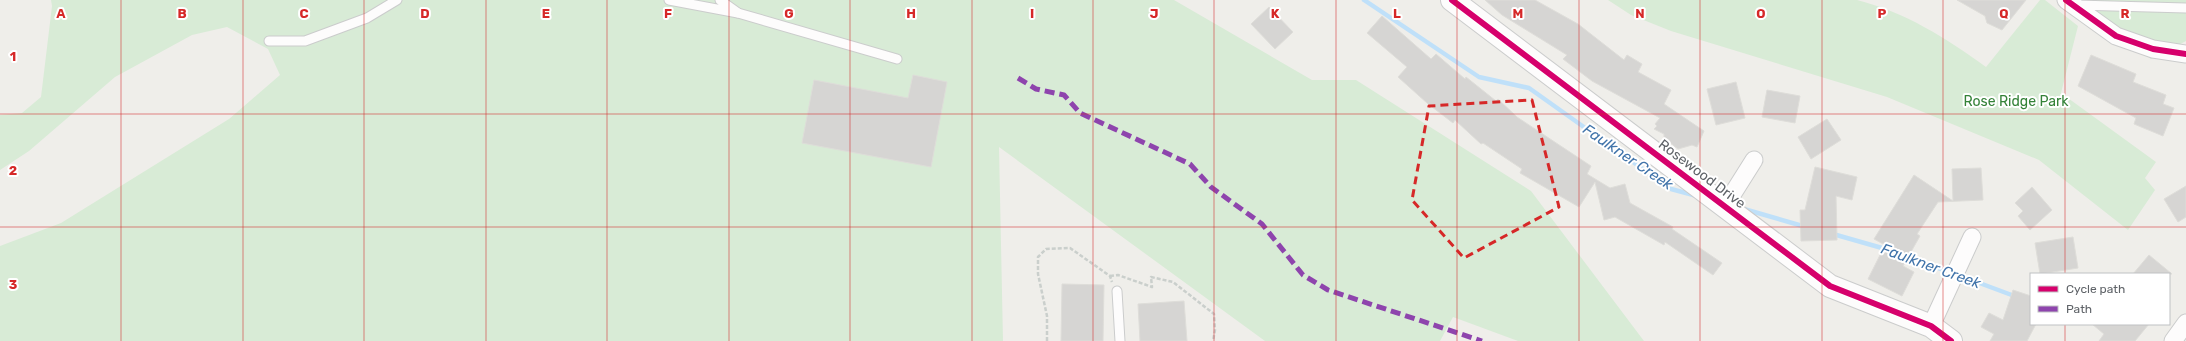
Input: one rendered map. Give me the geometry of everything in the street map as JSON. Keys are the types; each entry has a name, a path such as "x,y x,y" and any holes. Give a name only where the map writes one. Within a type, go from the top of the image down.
{"street":[{"name":"Rosewood Drive","path":"1452,0 1830,286 1931,326 1951,341"},
{"path":"2069,2 2116,36 2153,50 2186,54"},
{"path":"1725,206 1754,160"},
{"path":"1931,326 1972,237"},
{"path":"2173,341 2186,324"}],"lane":[{"path":"269,41 305,41 368,18 397,0"},
{"path":"669,0 738,13 897,59"},
{"path":"720,0 738,13"},
{"path":"2069,2 2186,8"},
{"path":"1117,291 1120,341"}],"path":[{"path":"1047,341 1047,316 1038,274 1038,257 1046,249 1070,248 1110,276 1117,291"},
{"path":"1110,276 1118,275 1152,287 1151,277 1173,282 1214,314 1215,330 1213,341"}],"highlighted area":[{"path":"1532,100 1559,207 1464,258 1412,200 1429,106"}],"green space":[{"path":"51,0 1174,0 1312,80 1356,80 1531,191 1644,341 1518,341 1453,317 1440,341 1265,341 999,147 1003,341 0,341 0,246 61,223 229,119 280,75 268,49 227,27 192,35 115,77 29,151 0,170 0,115 22,113 41,97 52,6"},
{"name":"Rose Ridge Park","path":"1608,0 1857,0 1892,11 1924,27 1956,46 1986,67 2040,0 2045,0 2078,26 2061,93 2156,162 2145,178 2155,190 2128,230 2039,160 1887,97 1671,31 1631,15"},
{"path":"2068,0 2186,0 2186,41 2151,59"}],"building":[{"path":"1485,0 1535,0 1578,24 1624,60 1627,55 1642,64 1638,72 1671,90 1664,104 1704,131 1697,147 1692,145 1678,149 1664,138 1664,134 1654,129 1657,126 1655,124 1660,118 1592,81 1563,59 1567,55 1502,15"},
{"path":"1957,0 2026,0 2002,30 1987,23 1985,16"},
{"path":"1269,7 1293,32 1275,49 1251,24"},
{"path":"1382,16 1431,59 1436,54 1465,79 1466,77 1496,101 1498,99 1517,117 1591,166 1587,174 1610,188 1625,184 1630,203 1673,227 1672,229 1722,263 1713,275 1665,242 1664,245 1615,217 1604,220 1595,182 1579,207 1520,173 1522,169 1483,143 1481,144 1455,120 1453,123 1427,103 1398,77 1407,67 1367,33"},
{"path":"2091,55 2136,74 2133,82 2166,95 2163,104 2174,108 2163,136 2134,124 2136,118 2078,86"},
{"path":"913,75 947,82 931,167 802,143 814,80 908,98"},
{"path":"1736,82 1745,118 1716,125 1707,89"},
{"path":"1767,90 1800,96 1795,123 1762,117"},
{"path":"1827,119 1841,140 1811,159 1798,137"},
{"path":"1815,167 1857,177 1852,200 1836,196 1837,240 1801,241 1800,210 1805,210"},
{"path":"1981,168 1983,200 1938,202 1917,234 1920,236 1903,266 1914,272 1902,296 1868,279 1885,245 1874,239 1914,175 1953,201 1952,169"},
{"path":"2186,186 2186,217 2178,222 2164,199"},
{"path":"2032,187 2052,210 2030,230 2018,216 2023,211 2015,203"},
{"path":"2073,237 2078,268 2040,273 2035,243"},
{"path":"2149,255 2172,274 2170,273 2134,273"},
{"path":"1062,284 1104,285 1103,341 1061,341"},
{"path":"2013,290 2030,296 2030,325 2035,325 2027,341 1990,341 1994,334 1981,327 1989,313 2003,320"},
{"path":"1184,301 1187,341 1140,341 1138,304"},
{"path":"2093,325 2148,325 2135,341 2099,341 2104,334"}],"waterway":[{"name":"Faulkner Creek","path":"1364,0 1479,77 1529,88 1671,189 1697,196"},
{"name":"Faulkner Creek","path":"1744,209 1806,227"},
{"name":"Faulkner Creek","path":"1833,234 1889,250"},
{"name":"Faulkner Creek","path":"1904,255 1951,273"},
{"name":"Faulkner Creek","path":"1958,275 2017,297"}],"marked path":[{"path":"1018,78 1036,89 1064,95 1080,113 1190,164 1211,187 1262,224 1303,275 1328,290 1482,341"}],"cycle path":[{"path":"1452,0 1830,286 1931,326 1951,341"},
{"path":"2066,0 2116,36 2153,49 2186,54"}]}
